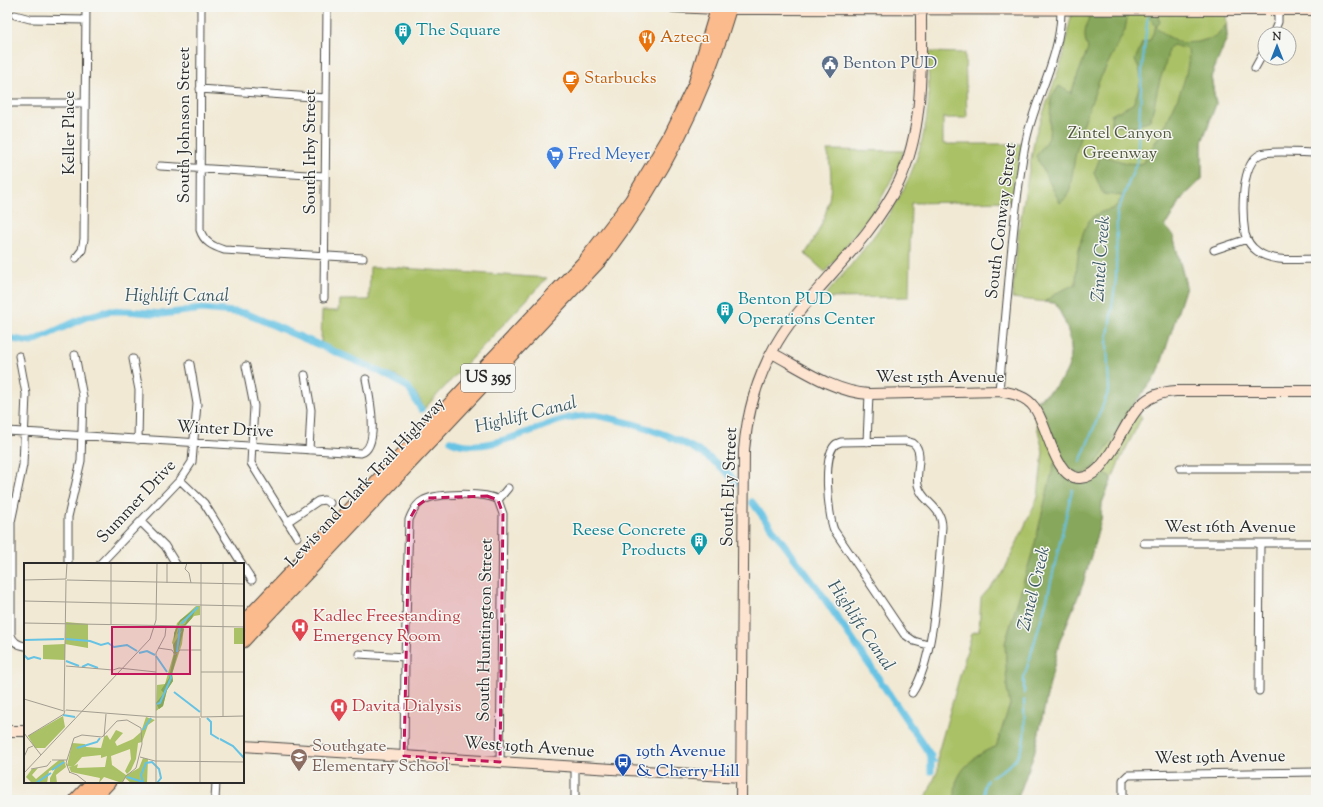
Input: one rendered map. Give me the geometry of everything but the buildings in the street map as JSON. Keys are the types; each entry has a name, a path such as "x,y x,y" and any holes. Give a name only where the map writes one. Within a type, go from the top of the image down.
{"highway":[{"name":"Lewis and Clark Trail Highway","path":"244,623 584,261 631,201 668,139 695,84 724,8"},
{"name":"Lewis and Clark Trail Highway","path":"244,640 601,258 619,235 656,180 683,132 707,76 724,8"},
{"path":"76,800 91,783"},
{"path":"92,800 108,783"}],"street":[{"name":"Keller Place","path":"76,258 82,250 84,239 86,7"},
{"name":"South Johnson Street","path":"201,7 200,230 206,241 214,247 224,250 325,256"},
{"name":"South Irby Street","path":"324,298 327,7"},
{"path":"674,7 1061,11 1316,10"},
{"path":"1276,26 1278,22 1278,9"},
{"name":"South Ely Street","path":"741,800 744,450 752,401 762,370 790,323 869,230 890,199 899,181 907,162 917,122 920,98 921,10"},
{"name":"South Conway Street","path":"999,392 1014,222 1021,166 1032,119 1058,46 1061,26 1061,11"},
{"path":"15,15 30,19 86,20"},
{"path":"1255,68 1257,64"},
{"path":"200,89 326,98"},
{"path":"7,103 85,103"},
{"path":"1316,153 1261,154 1250,164 1245,178 1244,213 1247,239 1253,248 1266,257 1316,260"},
{"path":"160,166 326,176"},
{"path":"1214,250 1247,239"},
{"path":"325,256 363,258"},
{"name":"West 15th Avenue","path":"772,353 837,387 850,392 869,394 999,392 1018,395 1035,408 1045,426 1060,465 1067,474 1077,478 1086,477 1094,473 1110,454 1141,404 1153,395 1176,391 1316,391"},
{"path":"68,563 68,516 81,461 83,397 75,355"},
{"path":"19,356 26,394 22,472 12,512 10,539 11,636 16,644 24,646"},
{"path":"133,359 140,390 138,440"},
{"name":"Summer Drive","path":"103,563 180,480 192,462 195,443 197,404 190,364"},
{"path":"246,366 254,406 251,463 297,537"},
{"path":"305,375 311,410 309,450"},
{"name":"Winter Drive","path":"7,431 361,453 369,448 373,411 366,379"},
{"path":"867,442 869,394"},
{"path":"912,693 919,681 928,645 936,599 942,522 936,508 920,490 917,478 919,452 916,445 906,441 842,442 833,446 830,454 827,496 829,517 834,530 904,634 914,641 928,645"},
{"path":"1180,468 1316,468"},
{"path":"180,480 204,503 241,563"},
{"path":"404,756 409,520 416,506 428,498 447,495 487,496 498,500 508,488"},
{"path":"287,522 318,501 324,500 330,503"},
{"name":"South Huntington Street","path":"498,500 502,514 500,762"},
{"path":"140,522 165,546 175,563"},
{"name":"West 16th Avenue","path":"1144,543 1316,543"},
{"path":"1259,691 1260,543"},
{"path":"244,568 252,580"},
{"path":"359,654 405,656"},
{"path":"7,731 24,731"},
{"name":"West 19th Avenue","path":"244,746 741,777"},
{"path":"575,767 575,800"},
{"name":"West 19th Avenue","path":"1123,800 1125,776 1316,772"},
{"path":"216,783 216,800"}],"highlighted area":[{"path":"487,496 498,500 503,514 500,762 404,756 409,520 417,506 428,498"}],"green space":[{"name":"Zintel Canyon Greenway","path":"1073,7 1226,7 1227,38 1211,77 1216,104 1202,142 1202,179 1183,197 1165,226 1173,235 1186,286 1158,373 1131,408 1142,417 1119,462 1102,503 1101,520 1083,584 1059,643 1034,754 1017,800 925,800 938,770 938,753 972,633 979,631 981,598 1003,573 1038,497 1043,452 1034,412 1035,401 1049,392 1060,381 1067,370 1070,358 1071,346 1068,332 1055,303 1012,298 1019,228 1035,136 1061,63"},
{"path":"1129,7 1125,30 1099,81 1082,128 1075,157 1070,189 1066,198 1060,203 1036,156 1049,138 1051,98 1059,86 1071,93 1088,48 1085,34 1091,12"},
{"path":"1147,7 1154,7 1160,22 1156,27 1167,36 1182,43 1198,42 1215,37 1226,25 1227,38 1211,77 1216,104 1202,142 1202,179 1183,197 1165,226 1173,235 1186,286 1158,373 1131,408 1112,441 1092,469 1084,473 1076,473 1069,470 1063,462 1041,407 1035,402 1060,382 1067,370 1070,358 1071,346 1063,318 1055,303 1044,302 1060,291 1076,284 1079,248 1089,221 1099,213 1116,206 1123,196 1103,194 1094,173 1101,155 1126,163 1142,164 1165,124 1180,92 1188,62 1188,49 1173,45 1168,49 1150,120 1135,127 1112,126 1111,115 1133,104 1139,87 1141,77 1135,60 1142,43 1150,40 1156,26 1148,15"},
{"path":"927,52 965,53 967,118 943,118 943,144 1022,144 1012,201 911,203 909,297 823,298 860,254 891,211 904,188 915,163 923,136 928,107 929,86"},
{"path":"827,150 904,151 897,169 875,210 825,272 805,254 819,230 828,204 831,178"},
{"path":"370,267 547,278 424,409 415,392 400,378 321,343 322,311 338,311 339,300 369,300"},
{"path":"1054,463 1067,478 1101,472 1112,478 1102,503 1101,520 1083,584 1059,643 1034,754 1017,800 955,800 956,784 966,766 977,756 996,747 1010,704 1007,689 1005,643 1034,547"}],"waterway":[{"name":"Zintel Creek","path":"1080,462 1109,390 1107,343 1116,279 1117,213 1137,161 1142,69 1148,14"},
{"name":"Highlift Canal","path":"7,338 31,342 86,317 109,311 162,314 202,309 245,313 377,370 408,387 421,409"},
{"name":"Highlift Canal","path":"451,441 463,445 490,443 504,440 572,417 595,415 642,427 689,446 719,465 736,482"},
{"name":"Zintel Creek","path":"1024,694 1024,678 1047,599 1072,490"},
{"name":"Highlift Canal","path":"752,502 818,589 931,756 931,771"},
{"name":"Zintel Creek","path":"991,777 1010,765 1021,750 1025,725 1024,700"},
{"name":"Highlift Canal","path":"931,756 936,762"},
{"name":"Zintel Creek","path":"984,794 984,786 987,780"}],"place":[{"name":"The Square","path":"403,46"},
{"name":"Azteca","path":"647,53"},
{"name":"Benton PUD","path":"830,79"},
{"name":"Starbucks","path":"571,94"},
{"name":"Fred Meyer","path":"555,170"},
{"name":"Benton PUD Operations Center","path":"725,325"},
{"name":"Reese Concrete Products","path":"699,556"},
{"name":"Kadlec Freestanding Emergency Room","path":"300,642"},
{"name":"Davita Dialysis","path":"339,722"},
{"name":"Southgate Elementary School","path":"299,772"},
{"name":"19th Avenue & Cherry Hill","path":"623,777"}]}
